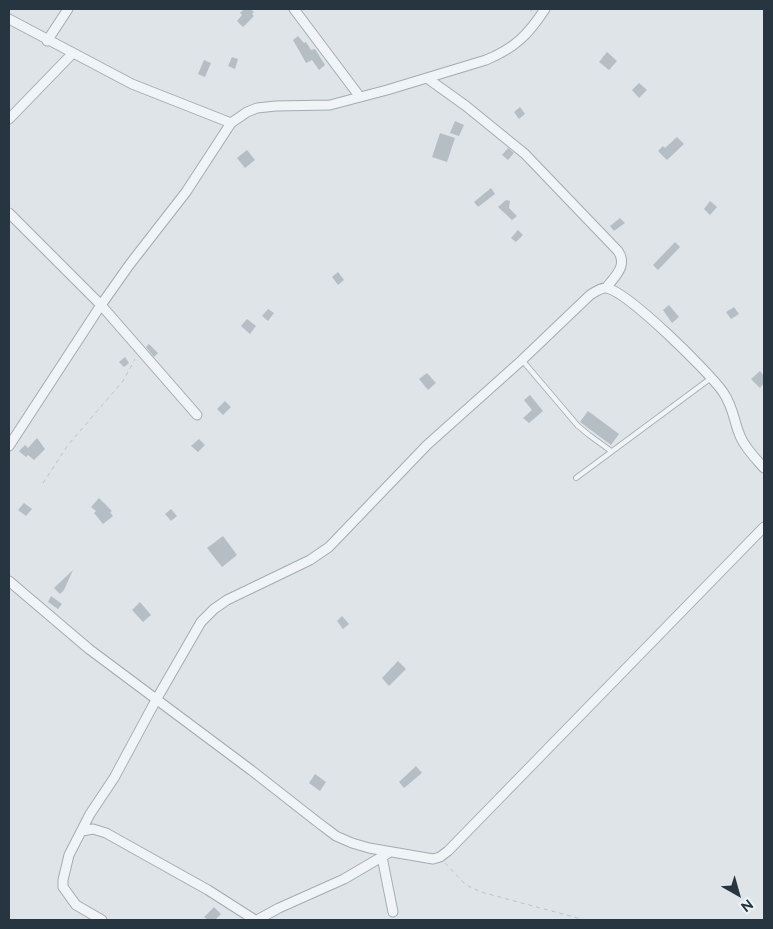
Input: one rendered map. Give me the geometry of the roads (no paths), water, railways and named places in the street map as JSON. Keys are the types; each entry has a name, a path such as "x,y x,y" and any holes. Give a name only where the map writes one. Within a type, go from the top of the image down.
{"street":[{"path":"47,40 68,9"},
{"path":"294,9 360,97"},
{"path":"9,446 101,305 186,192 230,123 258,108 330,105 486,60 502,53 522,39 545,9"},
{"path":"9,19 72,54 132,84 230,123"},
{"path":"9,119 72,54"},
{"path":"427,78 466,106 524,154 618,251 622,256 622,265 606,288"},
{"path":"9,213 101,305 196,415"},
{"path":"102,920 76,905 63,887 70,855 90,814 114,778 201,622 214,609 227,600 310,560 329,547 427,445 598,289 606,288 634,305 712,378 731,404 742,440 764,468"},
{"path":"9,580 89,649 336,836 386,855 427,860 440,857 764,528"},
{"path":"82,831 93,829 106,833 208,890 256,920 344,879 386,855"},
{"path":"386,855 393,912"}],"lane":[{"path":"522,360 574,421 611,451"},
{"path":"576,478 712,378"}]}
